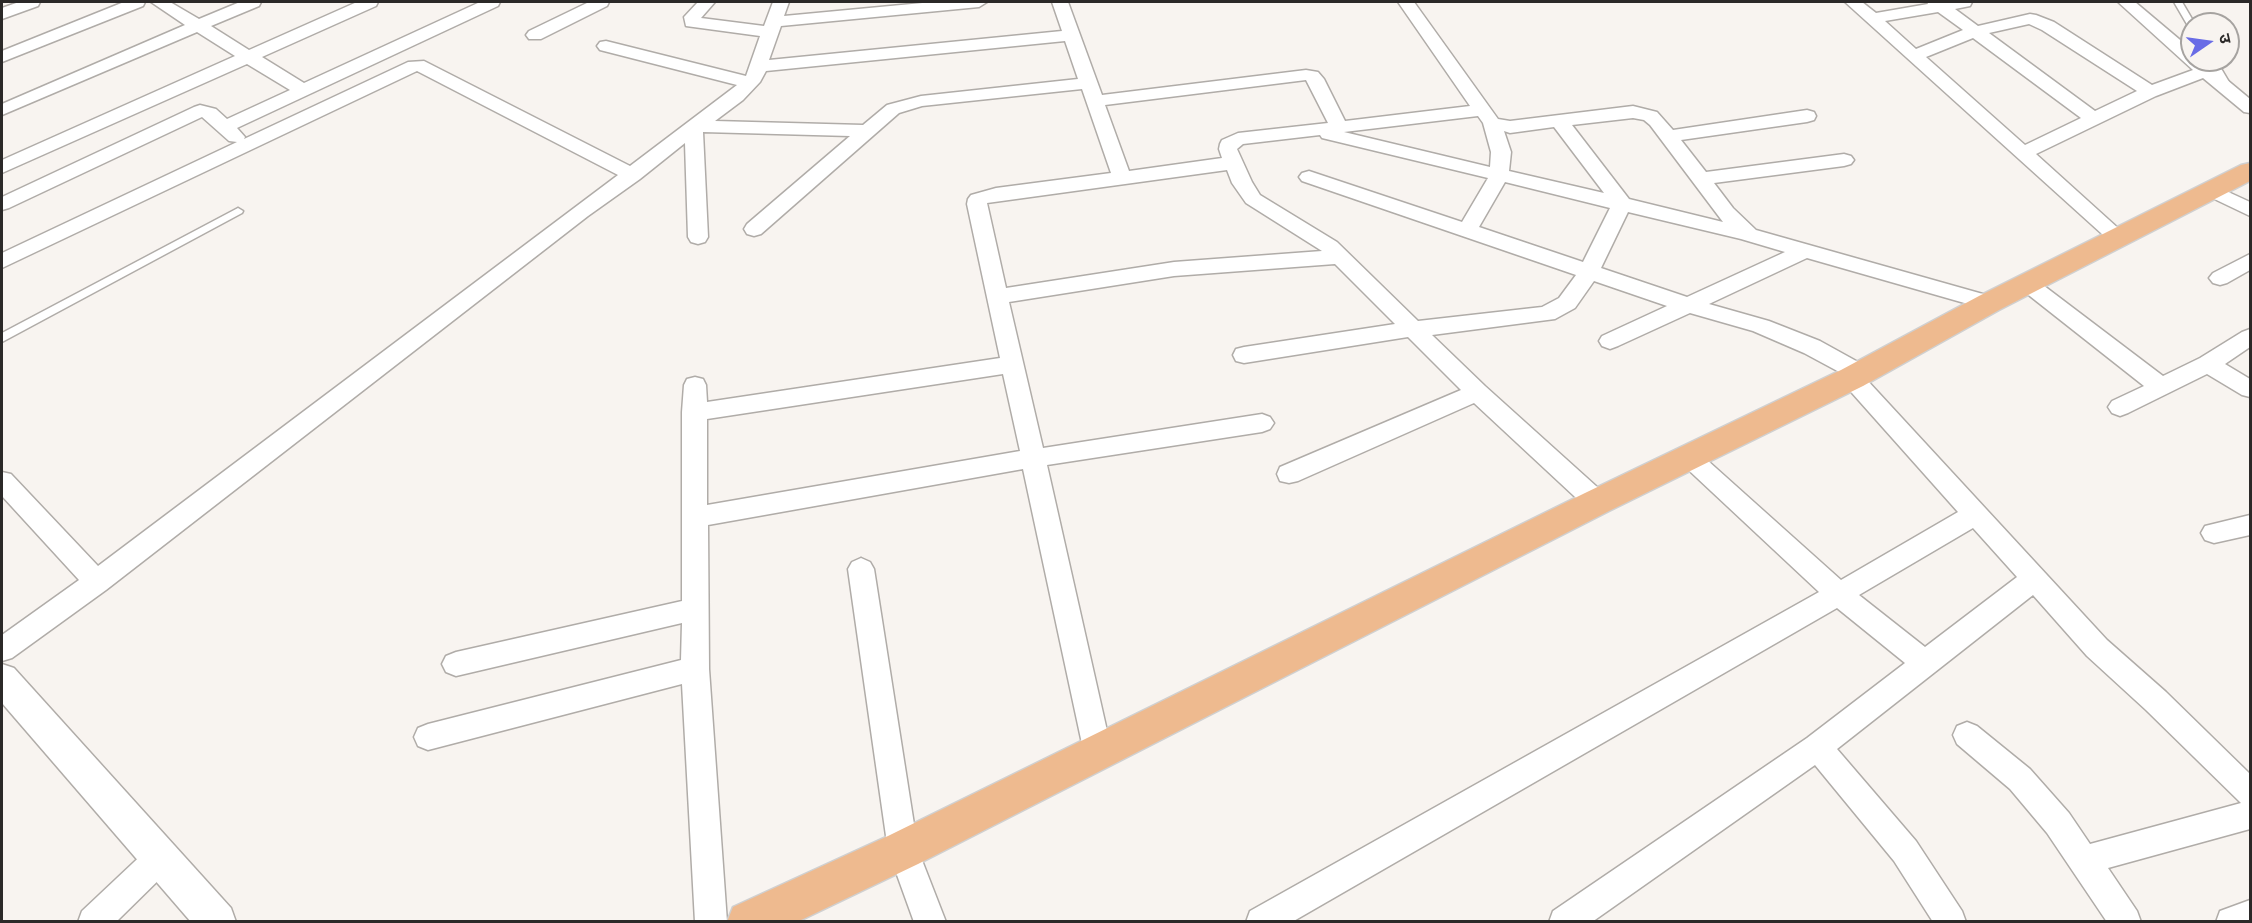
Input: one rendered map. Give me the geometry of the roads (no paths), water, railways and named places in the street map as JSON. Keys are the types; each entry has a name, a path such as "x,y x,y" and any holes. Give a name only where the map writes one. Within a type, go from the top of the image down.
{"main road":[{"path":"748,921 903,850 1597,502 1856,375 1989,303 2250,171"}],"street":[{"path":"2,14 32,2"},
{"path":"2,57 137,2"},
{"path":"159,2 303,90"},
{"path":"2,110 253,2"},
{"path":"2,167 370,2"},
{"path":"224,127 492,2"},
{"path":"535,35 601,2"},
{"path":"707,2 692,17 692,22 979,2"},
{"path":"1060,2 1122,178"},
{"path":"1406,2 1486,116 1501,152 1499,175 1467,231"},
{"path":"1852,2 2025,152 2119,238"},
{"path":"1871,19 1938,4 1964,2"},
{"path":"2126,2 2180,46"},
{"path":"1938,4 2093,118"},
{"path":"2,650 97,582 581,211 633,175 737,96 754,74 775,18"},
{"path":"1915,55 1977,31 2024,19 2041,22 2150,92"},
{"path":"606,46 754,74 1072,35"},
{"path":"2,261 246,147 402,70 424,66 633,175"},
{"path":"2025,152 2150,92 2185,72"},
{"path":"2210,72 2250,108"},
{"path":"1095,101 1306,75 1312,76 1318,83 1339,127"},
{"path":"754,229 893,109 912,103 1089,83"},
{"path":"2,204 194,113 206,111 246,147"},
{"path":"1597,502 1478,392 1341,257 1317,238 1253,199 1242,183 1233,163 1228,149 1229,144 1233,141 1339,127 1486,116 1510,127 1641,113 1657,121 1726,213 1749,234"},
{"path":"1668,136 1807,116"},
{"path":"1559,121 1622,204"},
{"path":"696,127 866,131"},
{"path":"696,127 698,237"},
{"path":"1313,130 1749,234 1989,303"},
{"path":"1701,179 1844,160"},
{"path":"1098,753 977,204 978,199 996,194 1233,163"},
{"path":"1309,177 1688,305 1781,333 1812,347 1856,375 2097,648 2156,701 2250,793"},
{"path":"2213,191 2250,210"},
{"path":"1244,355 1414,329 1546,314 1567,303 1589,272 1622,204"},
{"path":"1610,341 1806,250"},
{"path":"999,296 1174,269 1341,257"},
{"path":"2220,278 2250,261"},
{"path":"2028,284 2161,387"},
{"path":"2120,407 2208,364 2250,336"},
{"path":"693,412 1013,364"},
{"path":"2208,364 2250,389"},
{"path":"695,385 693,412 695,669 711,921"},
{"path":"1289,474 1478,392"},
{"path":"694,517 1034,458 1262,423"},
{"path":"1689,457 1839,594 1925,663"},
{"path":"2,481 97,582"},
{"path":"1261,921 1839,594 1976,513"},
{"path":"2214,533 2250,525"},
{"path":"861,569 903,850 930,921"},
{"path":"1564,921 1817,747 2034,579"},
{"path":"456,664 694,609"},
{"path":"428,737 695,669"},
{"path":"2,679 217,921"},
{"path":"1967,735 2020,779 2058,823 2126,921"},
{"path":"1817,747 1882,822 1951,921"},
{"path":"2084,860 2250,815"},
{"path":"93,921 161,857"},
{"path":"2231,921 2250,916"}],"lane":[{"path":"2,338 238,211"}]}
